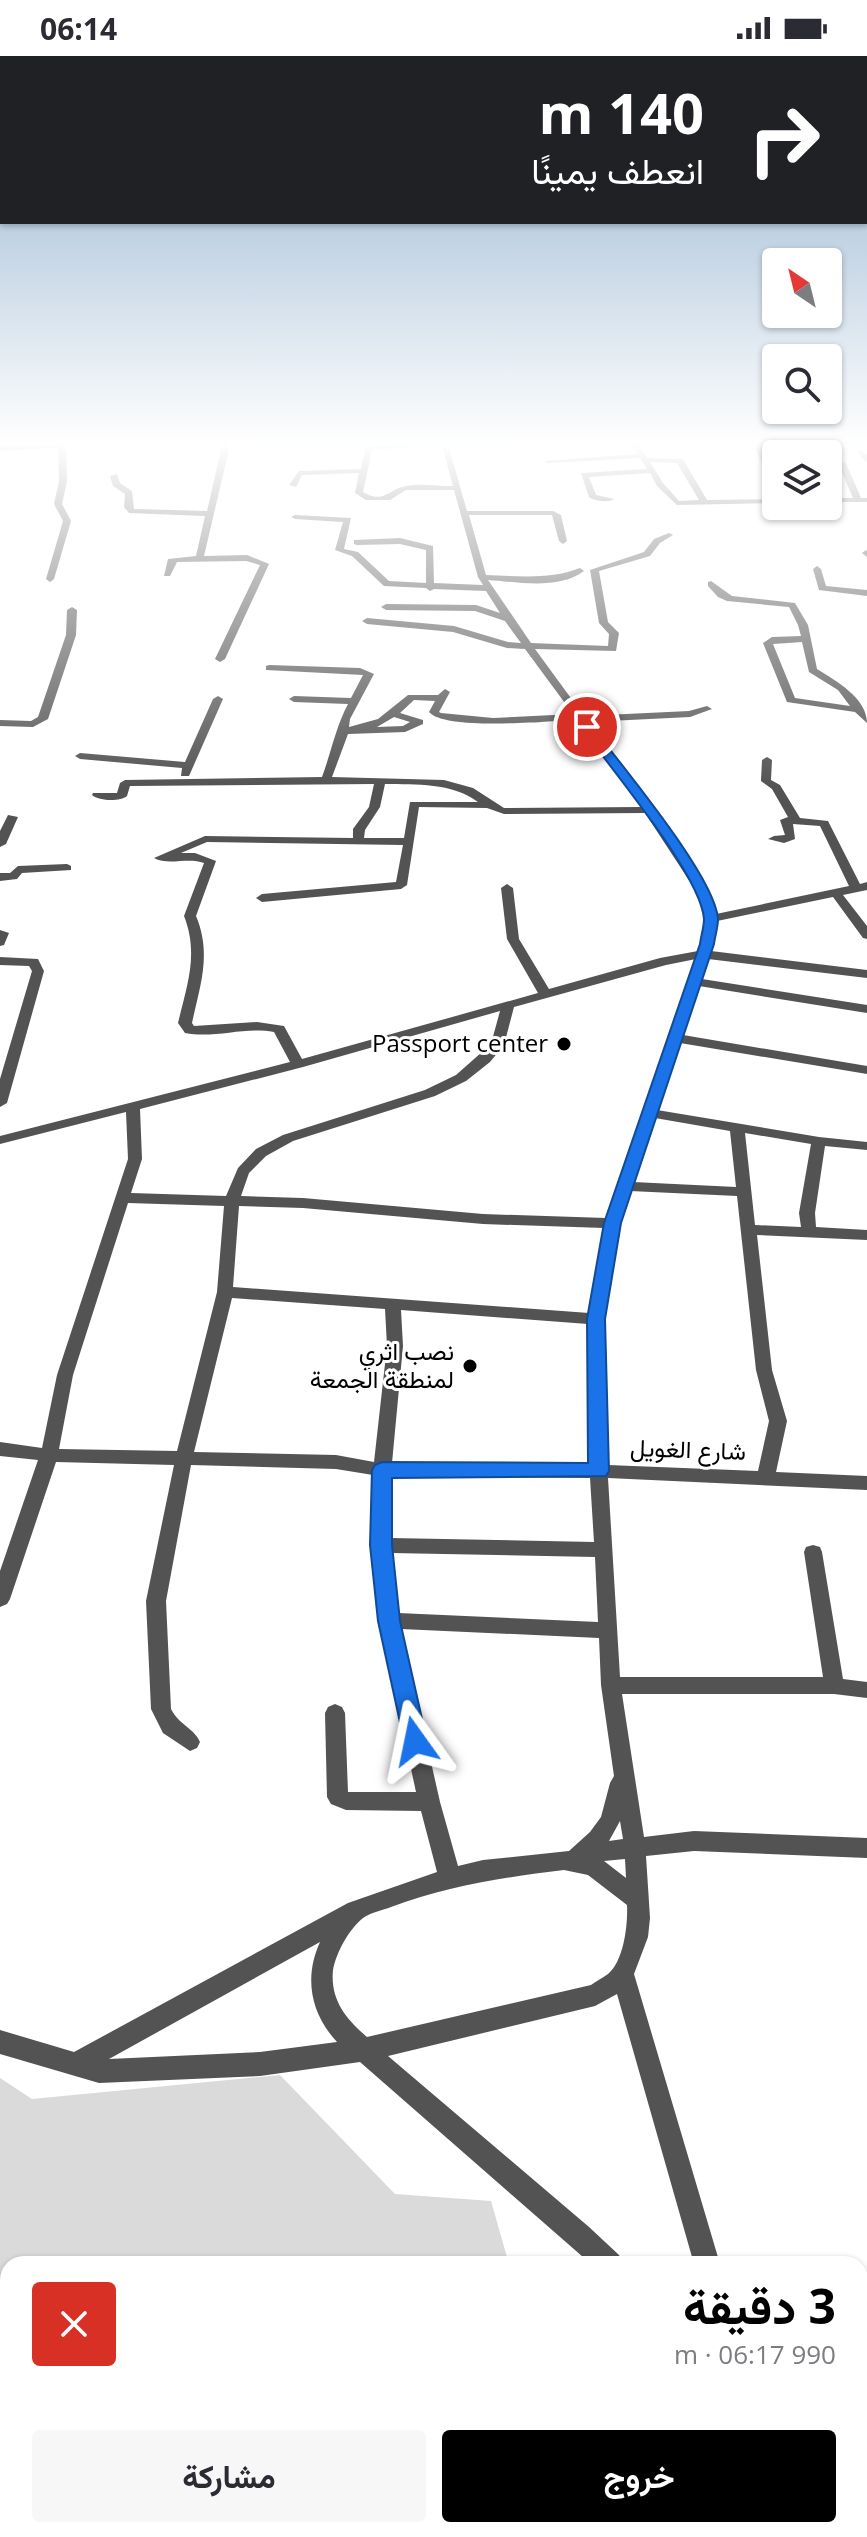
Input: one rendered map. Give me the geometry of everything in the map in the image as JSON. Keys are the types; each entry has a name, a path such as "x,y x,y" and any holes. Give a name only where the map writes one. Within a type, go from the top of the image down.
{"street":[{"path":"50,579 57,557"},
{"path":"167,574 171,561 200,557 256,559 265,564 220,659"},
{"path":"358,557 388,585 430,588 555,578 575,575 580,571"},
{"path":"430,557 430,588"},
{"path":"474,557 485,583 508,619 649,810 702,891 711,919 861,887 835,849 827,825 786,820 791,837 774,839"},
{"path":"457,622 483,633 497,644 613,649 614,633 604,623 594,570 638,557"},
{"path":"817,569 822,588 867,593"},
{"path":"711,584 725,597 792,605 803,625 813,671 841,688 864,715"},
{"path":"386,607 463,607 482,609 508,619"},
{"path":"431,627 457,622 468,616 463,607"},
{"path":"0,723 33,724 43,719 71,635 72,610"},
{"path":"367,621 483,633"},
{"path":"805,639 772,640 768,643 791,700 864,715"},
{"path":"269,668 367,673 370,676 345,719 344,731 326,780"},
{"path":"367,731 394,714 412,697 443,695 434,712 438,716"},
{"path":"182,783 218,699"},
{"path":"294,699 354,701"},
{"path":"344,731 405,729 438,716 493,721 690,714 707,709"},
{"path":"394,714 419,722"},
{"path":"80,756 188,765"},
{"path":"767,760 766,781 776,787 795,819"},
{"path":"97,795 122,796 125,783 380,780 458,786 504,811 649,810"},
{"path":"358,841 359,829 368,822 376,804 380,780"},
{"path":"262,898 401,885 414,804 489,805"},
{"path":"0,844 12,817"},
{"path":"298,1064 279,1029 252,1026 200,1032 190,1030 185,1023 201,959 190,916 210,861 195,856 160,858 205,839 409,842"},
{"path":"0,877 13,877 18,870 67,868"},
{"path":"507,888 513,939 545,994"},
{"path":"837,894 867,935"},
{"name":"شارع الغويل","path":"711,919 612,1223 596,1319 599,1471 867,1483"},
{"path":"0,1140 298,1064 664,961 702,954 867,974"},
{"path":"0,961 34,962 38,971 0,1103"},
{"path":"693,981 867,1009"},
{"path":"190,1742 170,1727 161,1709 156,1601 184,1457 225,1292 232,1202 243,1170 286,1139 374,1113 459,1080 500,1043 508,1004"},
{"path":"674,1038 867,1070"},
{"path":"0,1599 49,1455 65,1375 135,1159 133,1108"},
{"path":"649,1113 867,1146"},
{"path":"737,1128 764,1370 778,1421 766,1477"},
{"path":"809,1232 807,1213 819,1141"},
{"path":"625,1186 745,1192"},
{"path":"121,1198 303,1203 483,1219 612,1223"},
{"path":"749,1230 867,1235"},
{"path":"225,1292 596,1319"},
{"path":"393,1303 395,1346 382,1470 381,1545 389,1621 429,1802 450,1878"},
{"path":"0,1449 49,1455 336,1462 382,1470 599,1471 611,1685 635,1847 637,1899 637,1937 623,1974 618,1981 595,1995 364,2050 307,2060 176,2070 99,2071 0,2042"},
{"path":"381,1545 604,1550"},
{"path":"813,1552 834,1686"},
{"path":"389,1621 609,1630"},
{"path":"611,1685 834,1686 867,1690"},
{"path":"335,1713 338,1797 346,1801 429,1802"},
{"path":"571,1857 601,1837 614,1817 625,1770"},
{"path":"78,2063 356,1910 450,1878 483,1870 694,1841 867,1848"},
{"path":"571,1857 593,1866 637,1899"},
{"path":"356,1910 327,1946 321,1978 325,1996 340,2028 407,2091 517,2180 601,2256"},
{"path":"623,1974 705,2256"}],"shaded area":[{"path":"280,2075 395,2194 491,2201 507,2256 0,2256 0,2078 32,2099"}],"place":[{"name":"Passport center","path":"564,1044"},
{"name":"نصب اثري لمنطقة الجمعة","path":"470,1366"}],"route":[{"path":"415,1741 389,1621 381,1545 382,1470 599,1471 596,1319 612,1223 707,944 711,919 702,891 670,839 587,727"}]}
